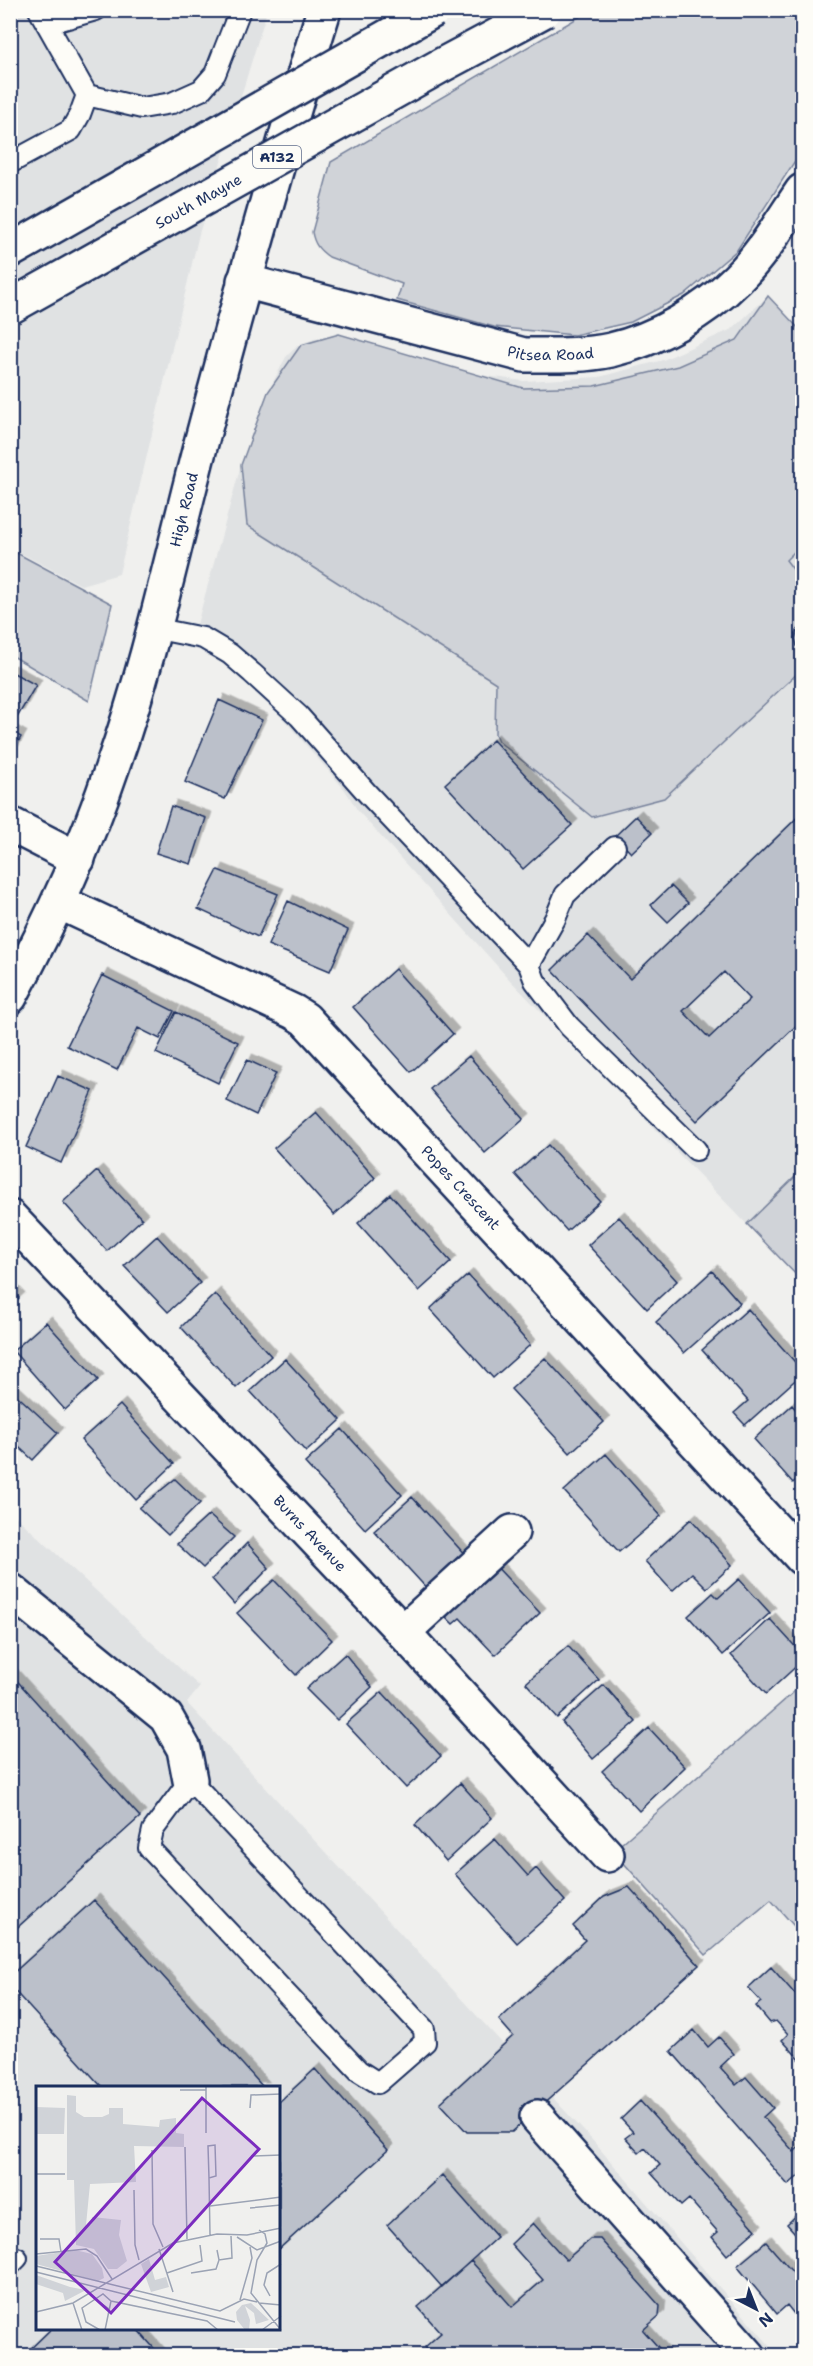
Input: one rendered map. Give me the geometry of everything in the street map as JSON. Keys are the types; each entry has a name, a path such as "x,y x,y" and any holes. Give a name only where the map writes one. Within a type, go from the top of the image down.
{"street":[{"name":"High Road","path":"10,997 59,902 113,767 153,628 244,281 324,10"},
{"path":"10,251 434,10"},
{"name":"South Mayne","path":"10,307 442,65 545,10"},
{"name":"Pitsea Road","path":"244,281 525,355 568,355 611,350 657,334 699,311 738,279 802,191"},
{"path":"10,824 78,859"},
{"name":"Popes Crescent","path":"59,902 305,1019 798,1548"},
{"name":"Burns Avenue","path":"10,1217 403,1632 607,1855"},
{"path":"403,1632 512,1532"},
{"path":"10,1590 166,1717 184,1749 190,1780"},
{"path":"537,2117 749,2355"}],"lane":[{"path":"96,10 43,17 87,95 142,108 172,103 201,90 215,74 240,10"},
{"path":"10,163 71,130 87,95"},
{"path":"153,628 203,638 230,654 299,716 374,800 529,965 535,981 569,1026 696,1150"},
{"path":"529,965 555,920 565,895 615,848"},
{"path":"190,1780 424,2029 424,2042 378,2083 359,2072 148,1848 153,1830 190,1780"}],"shaded area":[{"path":"591,10 802,11 802,150 737,250 684,295 631,322 574,335 494,327 397,300 402,284 329,257 320,249 312,232 331,162"},
{"path":"10,11 267,11 199,234 119,574 81,585 11,548"},
{"path":"768,296 802,332 802,1281 508,978 358,811 345,790 266,699 208,651 191,646 241,465 267,394 286,357 297,346 317,338 339,334 479,375 524,381 599,377 663,360 732,329"},
{"path":"768,296 802,332 802,544 786,560 802,581 802,669 664,798 592,817 498,741 495,734 496,683 247,525 241,465 268,392 301,345 339,334 523,388 594,386 678,366 737,340"},
{"path":"11,550 112,604 89,701 11,655"},
{"path":"802,1170 802,1281 747,1224"},
{"path":"10,1511 200,1687 187,1703 593,2141 778,2355 11,2355"},
{"path":"802,1685 802,1935 771,1900 706,1955 613,1851"}],"building":[{"path":"802,626 802,651 795,639 797,631"},
{"path":"10,671 36,685 18,716 10,712"},
{"path":"219,700 262,720 225,799 185,782"},
{"path":"10,731 21,737 10,756"},
{"path":"493,740 572,825 523,869 445,784"},
{"path":"171,806 206,818 191,864 156,853"},
{"path":"802,813 802,1020 697,1121 552,970 588,935 630,979","holes":["724,972 750,999 709,1038 683,1011"]},
{"path":"636,816 652,833 631,853 615,836"},
{"path":"218,870 278,894 258,937 198,909"},
{"path":"671,886 688,903 668,922 651,905"},
{"path":"288,901 348,930 330,971 268,945"},
{"path":"395,969 453,1034 411,1072 353,1007"},
{"path":"102,975 174,1011 160,1039 138,1028 117,1070 67,1046"},
{"path":"176,1012 238,1042 218,1083 156,1053"},
{"path":"469,1056 524,1119 485,1153 430,1089"},
{"path":"247,1060 276,1073 256,1115 227,1101"},
{"path":"58,1076 93,1091 61,1163 26,1147"},
{"path":"316,1112 375,1178 334,1215 274,1148"},
{"path":"548,1145 600,1201 567,1231 515,1174"},
{"path":"97,1171 142,1219 107,1251 63,1202"},
{"path":"390,1194 451,1262 419,1291 358,1223"},
{"path":"619,1217 677,1281 647,1309 588,1245"},
{"path":"157,1236 200,1283 168,1312 124,1266"},
{"path":"712,1271 740,1303 684,1353 656,1322"},
{"path":"468,1275 530,1345 493,1378 430,1309"},
{"path":"10,1289 19,1298 10,1306"},
{"path":"215,1294 271,1356 236,1388 181,1327"},
{"path":"748,1309 802,1370 802,1374 745,1425 734,1413 748,1401 702,1350"},
{"path":"46,1322 98,1380 65,1410 13,1351"},
{"path":"545,1358 604,1422 570,1453 511,1389"},
{"path":"285,1359 341,1420 306,1452 250,1391"},
{"path":"10,1389 58,1433 33,1460 10,1439"},
{"path":"120,1405 174,1464 136,1500 81,1440"},
{"path":"792,1405 802,1417 802,1474 793,1483 754,1439"},
{"path":"342,1429 402,1495 365,1529 305,1463"},
{"path":"606,1454 661,1516 619,1552 564,1491"},
{"path":"175,1479 200,1503 168,1535 139,1508"},
{"path":"412,1497 469,1559 431,1593 374,1531"},
{"path":"209,1515 234,1537 203,1568 177,1544"},
{"path":"691,1519 732,1565 707,1588 692,1573 672,1591 645,1561"},
{"path":"247,1543 269,1568 234,1604 212,1579"},
{"path":"492,1562 540,1613 495,1655 460,1618 453,1624 440,1611"},
{"path":"739,1579 770,1613 723,1655 688,1616 713,1593 718,1598"},
{"path":"274,1580 332,1640 296,1675 237,1613"},
{"path":"770,1619 802,1654 802,1661 766,1694 731,1655"},
{"path":"568,1646 599,1680 557,1718 526,1683"},
{"path":"345,1654 372,1687 337,1720 306,1689"},
{"path":"10,1673 140,1817 10,1934"},
{"path":"604,1685 636,1722 593,1759 562,1722"},
{"path":"382,1692 441,1756 406,1788 346,1724"},
{"path":"649,1728 685,1767 639,1811 602,1771"},
{"path":"460,1783 492,1818 446,1861 415,1825"},
{"path":"495,1839 528,1876 536,1868 565,1901 517,1943 455,1874"},
{"path":"629,1887 699,1965 512,2132 467,2132 440,2103 513,2036 499,2020 585,1940 573,1926 604,1897"},
{"path":"94,1900 262,2086 101,2086 10,1986 10,1976"},
{"path":"771,1967 802,2002 802,2062 782,2040 788,2034 776,2021 770,2023 756,2006 761,2002 748,1988"},
{"path":"694,2030 708,2047 719,2037 734,2054 720,2067 736,2085 746,2077 773,2108 763,2117 794,2152 802,2144 802,2173 788,2185 671,2051"},
{"path":"315,2069 388,2150 280,2248 280,2101"},
{"path":"640,2101 756,2230 727,2255 712,2237 718,2232 689,2199 681,2206 651,2173 660,2165 645,2148 639,2153 625,2138 633,2132 621,2119"},
{"path":"442,2175 497,2237 442,2287 387,2225"},
{"path":"799,2213 802,2216 802,2241 787,2224"},
{"path":"533,2223 566,2260 590,2239 600,2239 660,2306 659,2316 643,2330 666,2356 433,2356 425,2347 441,2333 418,2307 471,2261 512,2307 543,2280 511,2244"},
{"path":"766,2242 802,2283 802,2324 787,2305 777,2314 737,2266"},
{"path":"50,2330 138,2330 161,2356 23,2356"}]}
